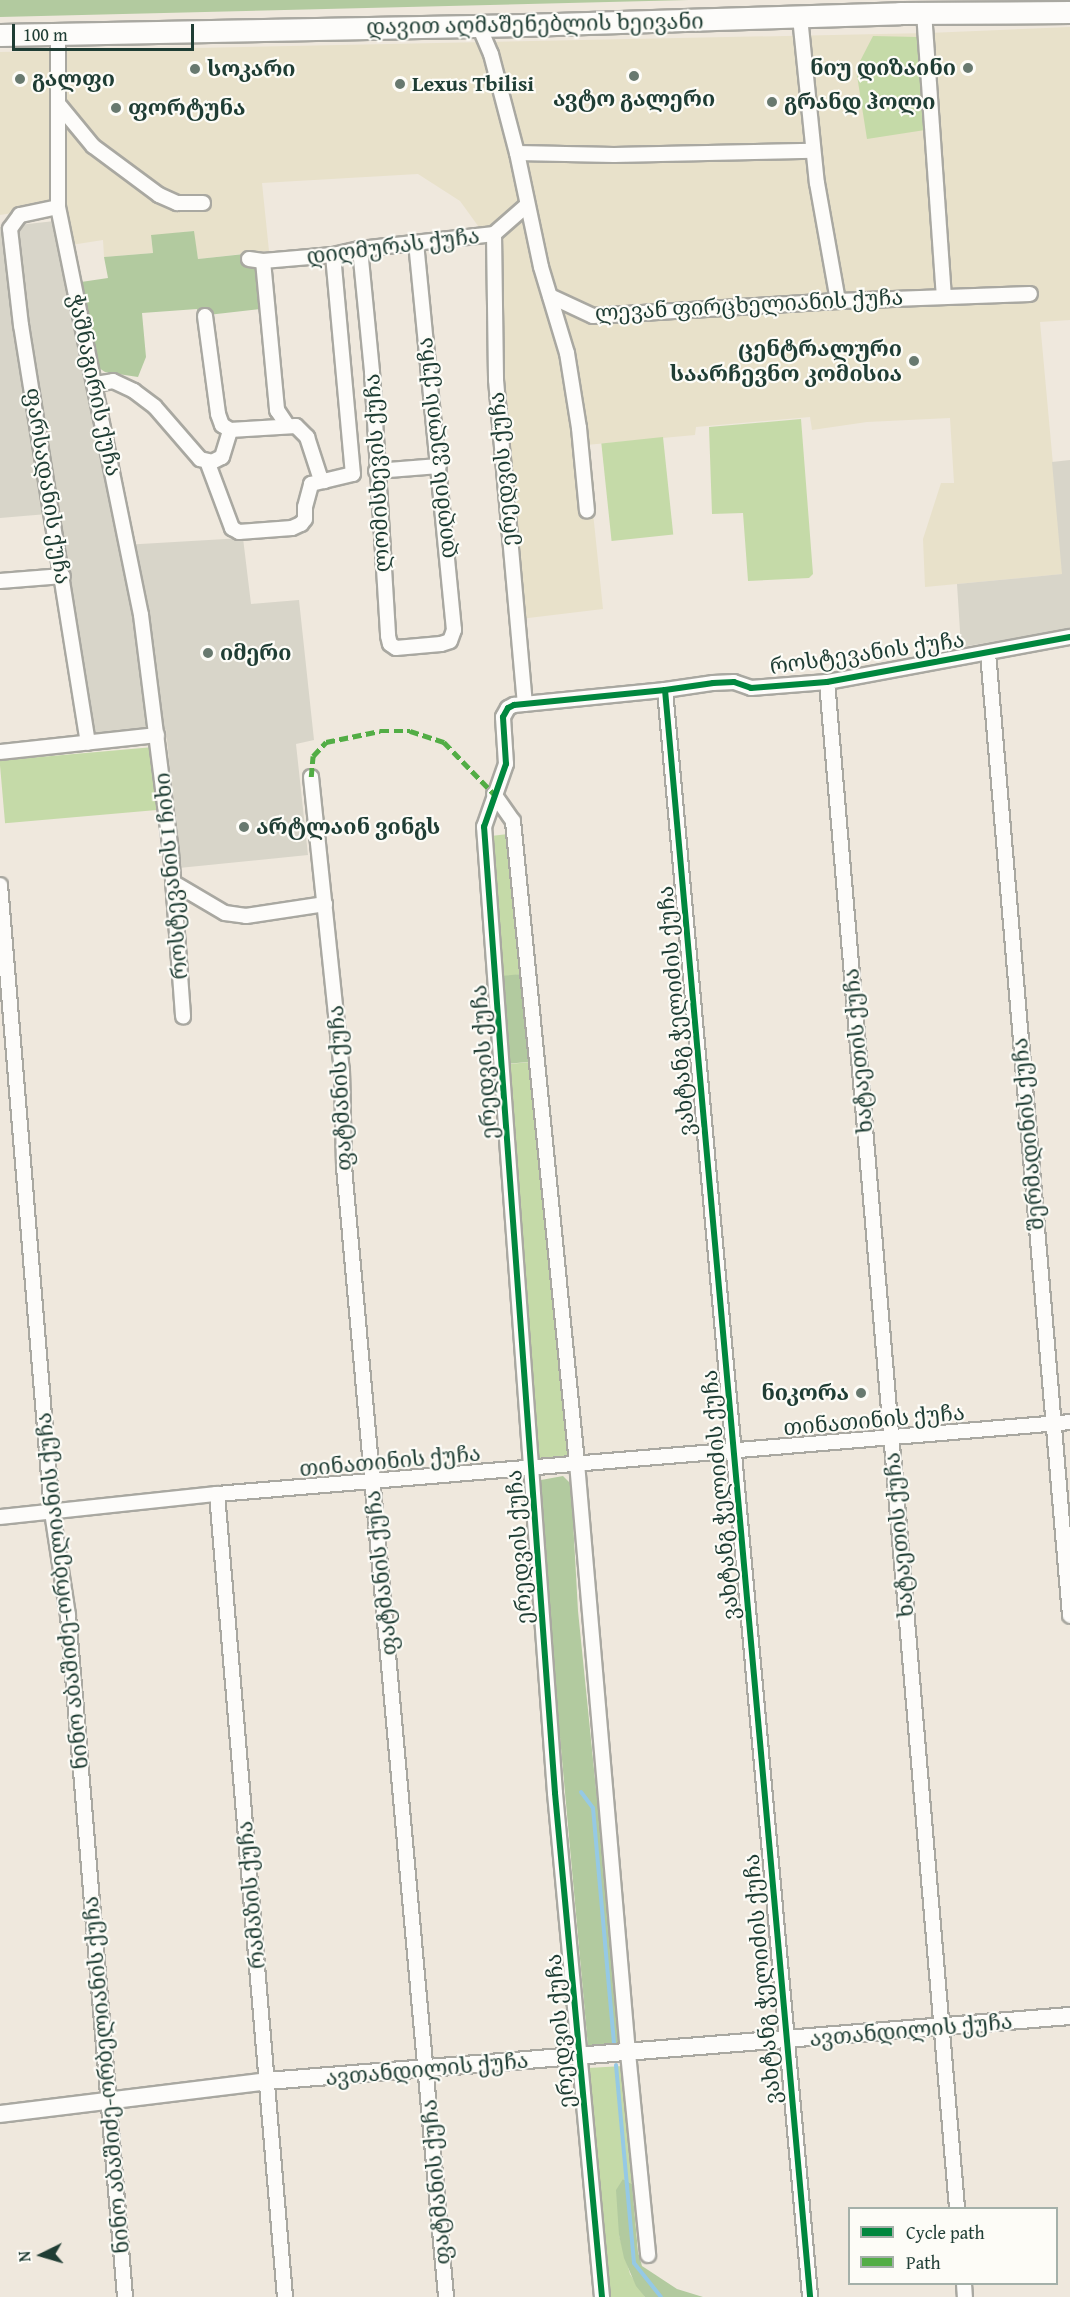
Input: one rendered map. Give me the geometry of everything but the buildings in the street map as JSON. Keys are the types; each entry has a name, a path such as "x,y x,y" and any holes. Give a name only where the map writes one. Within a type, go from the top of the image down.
{"highway":[{"path":"800,17 827,0"},
{"path":"883,0 900,13"},
{"name":"დავით აღმაშენებლის ხეივანი","path":"0,34 478,26 924,12 1070,12"}],"street":[{"path":"924,12 944,295"},
{"path":"800,17 813,151 838,301"},
{"path":"478,26 491,54 517,153 527,205 550,296 567,353 579,428 587,511"},
{"name":"ჭაშნაგირის ქუჩა","path":"58,33 60,106 58,207 96,384 141,615 157,735"},
{"path":"60,106 93,146 159,195 177,203 203,203"},
{"path":"517,153 614,155 813,151"},
{"name":"დიღმურას ქუჩა","path":"287,425 277,410 256,260 333,255 360,249 494,234 527,205"},
{"name":"ფარსადანის ქუჩა","path":"58,207 20,215 10,229 21,325 88,743"},
{"name":"ერედვის ქუჩა","path":"494,234 496,380 525,704"},
{"name":"დიღმის ველის ქუჩა","path":"416,244 454,630 450,641 441,644"},
{"name":"ლომისხევის ქუჩა","path":"360,249 372,372 376,478 390,644 396,648 441,644"},
{"path":"333,255 353,474"},
{"name":"ლევან ფირცხელიანის ქუჩა","path":"550,296 593,316 944,295 1030,294"},
{"path":"206,316 218,414 222,425 230,430 296,426 308,437 320,477 324,481"},
{"path":"96,384 113,381 134,391 155,407 200,459 212,462 222,457 230,430"},
{"path":"207,461 232,528 239,532 292,528 301,524 305,519 305,507 311,484 353,474 376,478 439,466"},
{"path":"0,581 63,576"},
{"name":"როსტევანის ქუჩა","path":"494,794 506,764 503,717 508,708 525,704 665,690 713,682 734,682 751,688 827,682 1070,637"},
{"name":"შერმადინის ქუჩა","path":"987,653 1070,1616"},
{"name":"ხატაეთის ქუჩა","path":"827,682 957,2207"},
{"name":"ვახტანგ ჭელიძის ქუჩა","path":"665,690 810,2297"},
{"path":"0,752 157,735"},
{"name":"როსტევანის I ჩიხი","path":"157,735 174,883 183,1017"},
{"name":"ფატმანის ქუჩა","path":"311,777 342,1070 344,1167 446,2297"},
{"path":"494,794 513,821 577,1463 628,2053 648,2255"},
{"name":"ერედვის ქუჩა","path":"494,794 484,826 555,1793 582,2056 602,2297"},
{"path":"174,883 225,914 246,916 325,904"},
{"name":"ნინო აბაშიძე-ორბელიანის ქუჩა","path":"0,885 52,1512 68,1614 124,2297"},
{"name":"თინათინის ქუჩა","path":"0,1517 217,1494 1070,1422"},
{"name":"რამაზის ქუჩა","path":"217,1494 285,2297"},
{"name":"ავთანდილის ქუჩა","path":"0,2114 267,2081 426,2070 1070,2016"}],"shaded area":[{"path":"1070,27 1070,320 1040,322 1063,574 925,587 923,539 941,483 954,483 950,418 867,422 812,430 810,417 696,427 695,435 586,445 603,609 520,619 500,378 494,226 481,230 460,201 418,174 262,183 269,251 198,259 193,231 151,236 153,253 104,257 103,240 71,245 64,205 0,215 0,52 928,33"},
{"path":"55,221 123,545 243,538 251,604 299,600 314,740 296,744 308,855 179,868 166,729 94,736 59,513 0,518 0,227"},
{"path":"1070,460 1070,629 961,647 957,584 1062,574 1052,462"}],"green space":[{"path":"0,0 689,0 0,17"},
{"path":"873,36 918,37 925,130 867,139 856,69"},
{"path":"194,231 198,259 254,253 260,309 199,316 197,309 142,313 146,357 138,377 105,372 99,368 81,282 108,278 104,257 153,253 151,235"},
{"path":"801,419 813,574 809,578 748,581 743,513 712,514 709,427"},
{"path":"663,437 673,534 612,541 601,443"},
{"path":"154,747 159,810 5,823 0,760"},
{"path":"508,834 523,974 500,977 491,836"},
{"path":"523,974 531,1062 508,1064 500,976"},
{"path":"531,1062 570,1455 565,1459 539,1461 529,1379 509,1064"},
{"path":"563,1476 571,1484 578,1611 622,2046 588,2047 539,1505 541,1480"},
{"path":"623,2066 632,2184 623,2179 619,2235 630,2274 645,2297 608,2297 588,2068"},
{"path":"623,2179 632,2184 638,2252 642,2266 677,2289 703,2297 645,2297 636,2286 624,2258 619,2235 616,2190"}],"waterway":[{"path":"581,1792 593,1808 614,2043"},
{"path":"616,2065 634,2263 661,2297"}],"marked path":[{"path":"311,777 313,756 326,742 380,731 410,731 444,742 494,794"}],"cycle path":[{"path":"602,2297 555,1793 484,827 506,764 503,717 508,708 514,705 713,683 734,682 751,688 827,682 1070,637"},
{"path":"665,690 810,2297"}],"place":[{"name":"ნიუ დიზაინი","path":"968,68"},
{"name":"სოკარი","path":"195,69"},
{"name":"ავტო გალერი","path":"634,76"},
{"name":"გალფი","path":"20,79"},
{"name":"Lexus Tbilisi","path":"400,84"},
{"name":"გრანდ ჰოლი","path":"772,102"},
{"name":"ფორტუნა","path":"116,108"},
{"name":"ცენტრალური საარჩევნო კომისია","path":"914,361"},
{"name":"იმერი","path":"208,653"},
{"name":"არტლაინ ვინგს","path":"244,827"},
{"name":"ნიკორა","path":"861,1393"}]}
